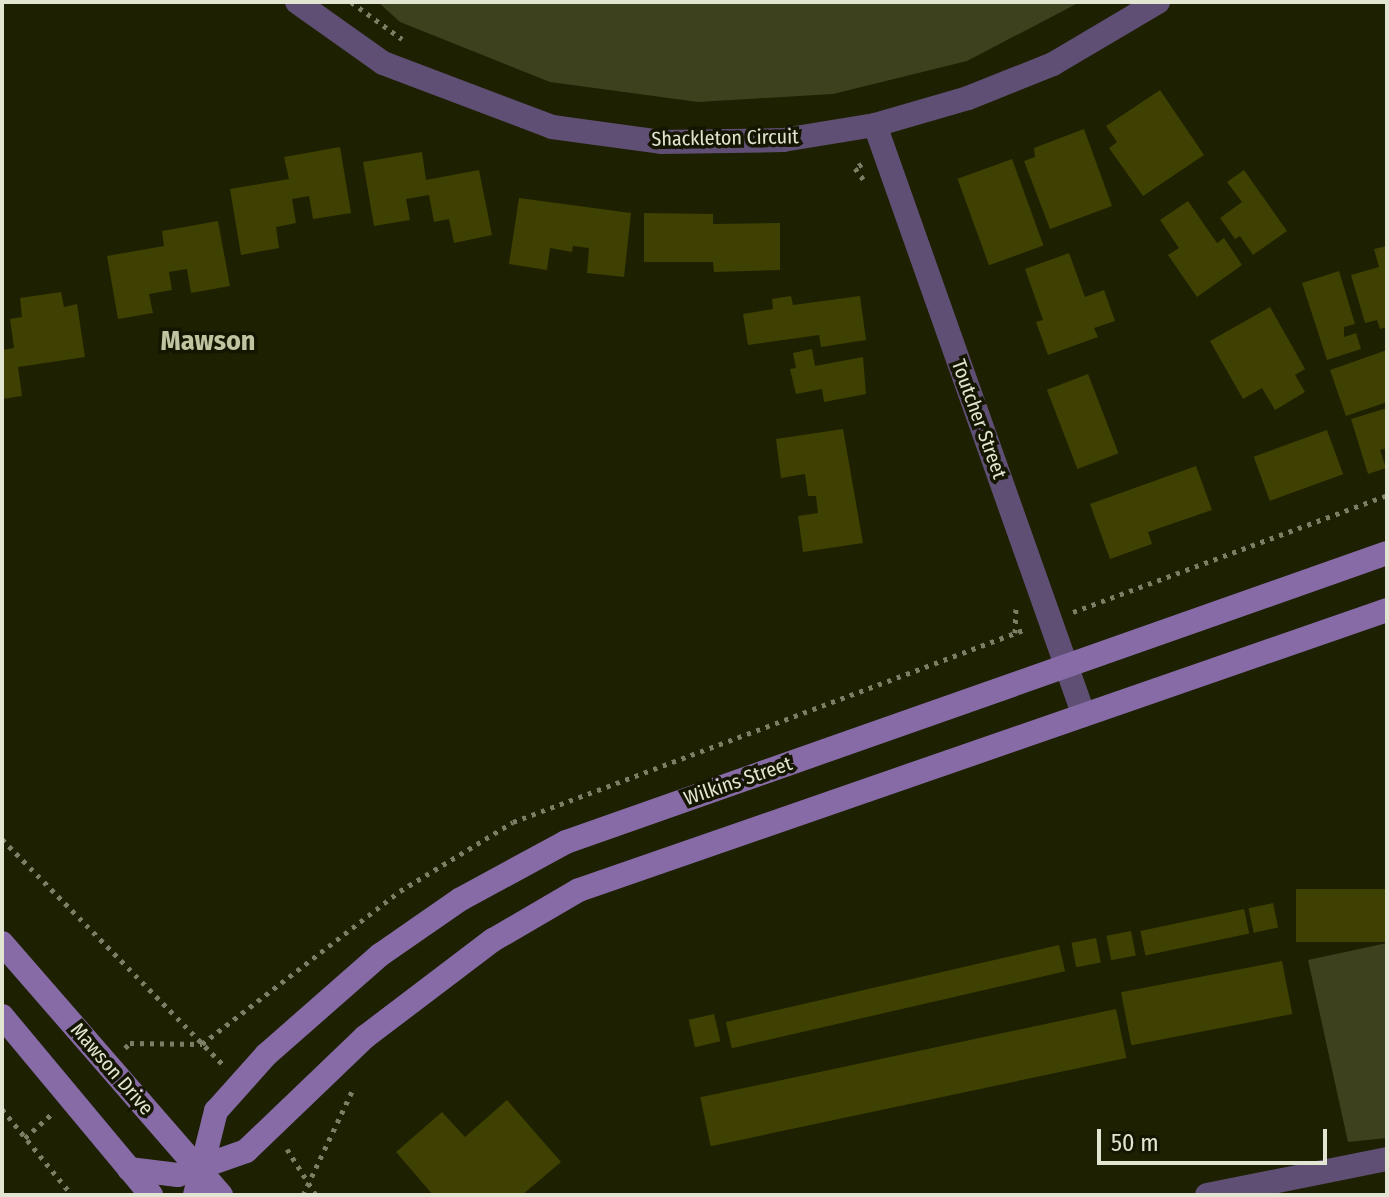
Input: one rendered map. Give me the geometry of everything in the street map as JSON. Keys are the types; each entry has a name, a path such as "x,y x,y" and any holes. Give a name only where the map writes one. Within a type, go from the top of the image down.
{"street":[{"name":"Shackleton Circuit","path":"297,2 383,63 552,127 661,142 783,140 875,125 968,98 1053,64 1158,2"},
{"name":"Toutcher Street","path":"875,125 1083,713"},
{"name":"Wilkins Street","path":"195,1195 216,1111 266,1055 380,955 461,899 566,842 1387,553"},
{"path":"129,1169 178,1175 200,1170 246,1151 365,1037 493,940 579,890 1387,610"},
{"name":"Mawson Drive","path":"2,943 221,1195"},
{"path":"2,1016 151,1195"},
{"path":"1207,1195 1387,1159"}],"path":[{"path":"351,2 406,41"},
{"path":"2,839 240,1083"},
{"path":"303,1195 357,1080"},
{"path":"2,1109 72,1195"},
{"path":"273,1124 316,1195"}],"green space":[{"path":"378,2 1080,2 967,61 833,94 698,102 550,82 400,22"},
{"path":"1387,943 1387,1138 1348,1142 1308,960"}],"building":[{"path":"1160,90 1204,155 1143,196 1109,148 1117,142 1106,126"},
{"path":"1084,129 1112,206 1050,229 1024,161 1035,157 1034,148"},
{"path":"340,147 351,213 313,219 309,196 292,199 296,223 276,227 279,248 241,255 230,189 289,179 284,157"},
{"path":"422,152 426,180 479,170 492,235 454,243 449,219 434,222 429,195 406,199 410,220 374,226 363,162"},
{"path":"1012,159 1043,245 989,265 957,179"},
{"path":"1244,170 1287,231 1253,255 1240,236 1235,239 1220,218 1242,202 1227,182"},
{"path":"519,198 631,213 624,277 587,273 589,248 573,246 572,252 550,248 547,270 509,264"},
{"path":"1188,201 1217,243 1224,238 1242,265 1197,297 1168,255 1179,248 1160,220"},
{"path":"644,213 713,214 713,224 780,223 780,270 714,272 713,262 644,262"},
{"path":"218,221 230,286 191,293 187,269 169,272 172,290 149,294 153,313 118,319 107,256 164,246 162,231"},
{"path":"1387,246 1387,327 1380,329 1377,320 1365,323 1351,275 1379,267 1374,249"},
{"path":"1069,253 1085,297 1104,290 1115,321 1094,328 1098,337 1048,355 1036,322 1043,320 1025,269"},
{"path":"1339,271 1355,324 1344,327 1344,337 1356,333 1361,349 1327,360 1302,283"},
{"path":"61,292 64,307 77,304 85,357 18,367 22,396 2,399 2,350 14,348 10,319 22,317 20,298"},
{"path":"791,296 793,305 860,296 866,340 821,347 819,335 748,345 743,314 773,309 772,299"},
{"path":"1270,307 1305,369 1295,375 1305,392 1275,410 1262,388 1243,399 1210,341"},
{"path":"812,349 815,366 863,357 866,394 824,402 822,389 796,394 790,369 796,368 793,353"},
{"path":"1387,350 1387,402 1346,416 1330,370"},
{"path":"1088,374 1118,453 1077,469 1047,390"},
{"path":"1387,408 1387,448 1380,450 1386,468 1368,474 1351,419"},
{"path":"843,429 863,543 803,552 798,516 818,513 816,496 808,496 805,474 781,478 776,439"},
{"path":"1327,430 1343,474 1270,501 1254,457"},
{"path":"1196,466 1212,510 1148,532 1152,544 1110,559 1090,504"},
{"path":"1296,889 1387,889 1387,942 1296,942"},
{"path":"1273,903 1278,927 1254,933 1249,908"},
{"path":"1244,909 1249,933 1146,955 1140,931"},
{"path":"1131,931 1136,956 1111,960 1106,936"},
{"path":"1096,938 1101,963 1076,967 1071,943"},
{"path":"1059,945 1065,971 732,1048 726,1022"},
{"path":"1282,961 1292,1014 1131,1045 1121,992"},
{"path":"1116,1009 1126,1058 711,1146 700,1097"},
{"path":"714,1014 720,1041 695,1047 689,1020"},
{"path":"507,1100 561,1162 522,1195 433,1195 396,1152 442,1112 465,1137"}],"district":[{"name":"Mawson","path":"208,341"}]}
